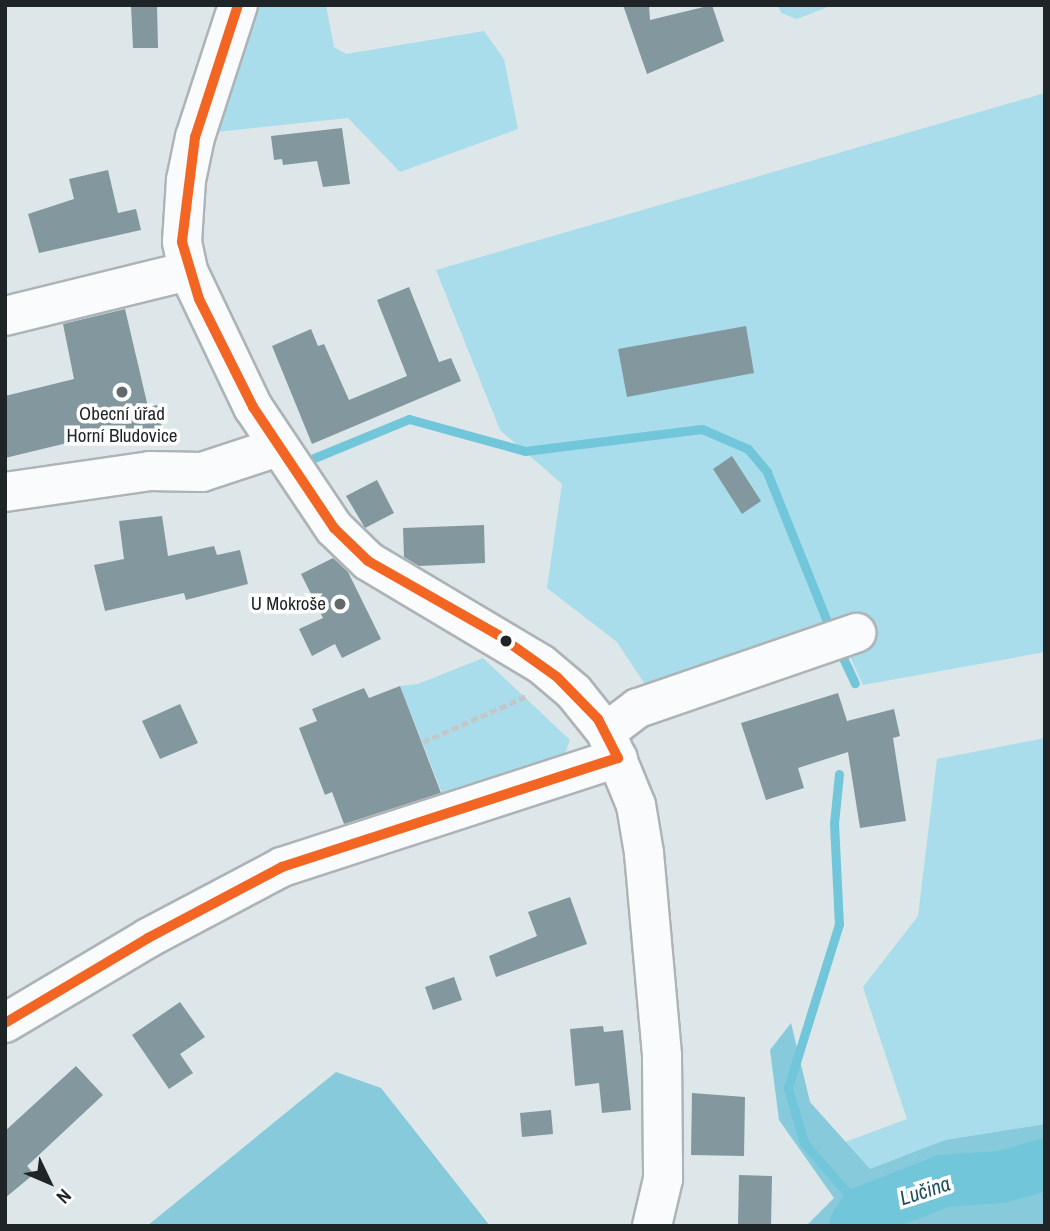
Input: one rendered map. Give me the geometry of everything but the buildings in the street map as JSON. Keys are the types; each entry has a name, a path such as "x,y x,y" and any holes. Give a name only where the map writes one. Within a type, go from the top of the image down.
{"street":[{"path":"238,5 195,138 186,180 182,242 188,271 247,395 316,507 368,561 498,635 557,677 612,745 640,829 662,1056 663,1179 652,1226"},
{"path":"5,316 188,271"},
{"path":"5,492 150,471 202,472 278,447"},
{"path":"5,1023 148,938 282,867 612,745 638,708 839,640"}],"path":[{"path":"423,742 527,697 557,677"}],"shaded area":[{"path":"258,5 326,5 334,47 346,54 484,31 504,59 518,129 400,172 348,118 216,132"},
{"path":"778,5 833,5 797,19 781,13"},
{"path":"1045,93 1045,652 863,685 838,631 648,689 617,642 547,588 562,484 500,430 436,270"},
{"path":"483,658 570,740 563,759 444,798 400,686 418,684"},
{"path":"1045,738 1045,1124 945,1140 870,1170 845,1142 907,1119 863,987 918,916 937,759"},
{"path":"791,1023 810,1102 870,1169 945,1140 1045,1124 1045,1226 806,1226 834,1198 779,1120 770,1050"},
{"path":"336,1072 381,1088 490,1226 147,1226"}],"waterway":[{"path":"314,458 409,419 525,451 702,429 748,449 767,472 831,631"},
{"path":"838,647 855,683"},
{"path":"839,774 834,823 839,924 788,1088 804,1143 864,1212"},
{"name":"Lučina","path":"855,1226 864,1212 943,1181 1001,1177 1045,1165"}],"transit line":[{"path":"238,5 195,137 182,242 199,299 253,407 334,528 368,561 498,635 557,677 598,719 618,758"},
{"path":"5,1023 148,938 282,867 618,758"}],"place":[{"name":"Obecní úřad Horní Bludovice","path":"122,392"},
{"name":"U Mokroše","path":"340,604"}]}
